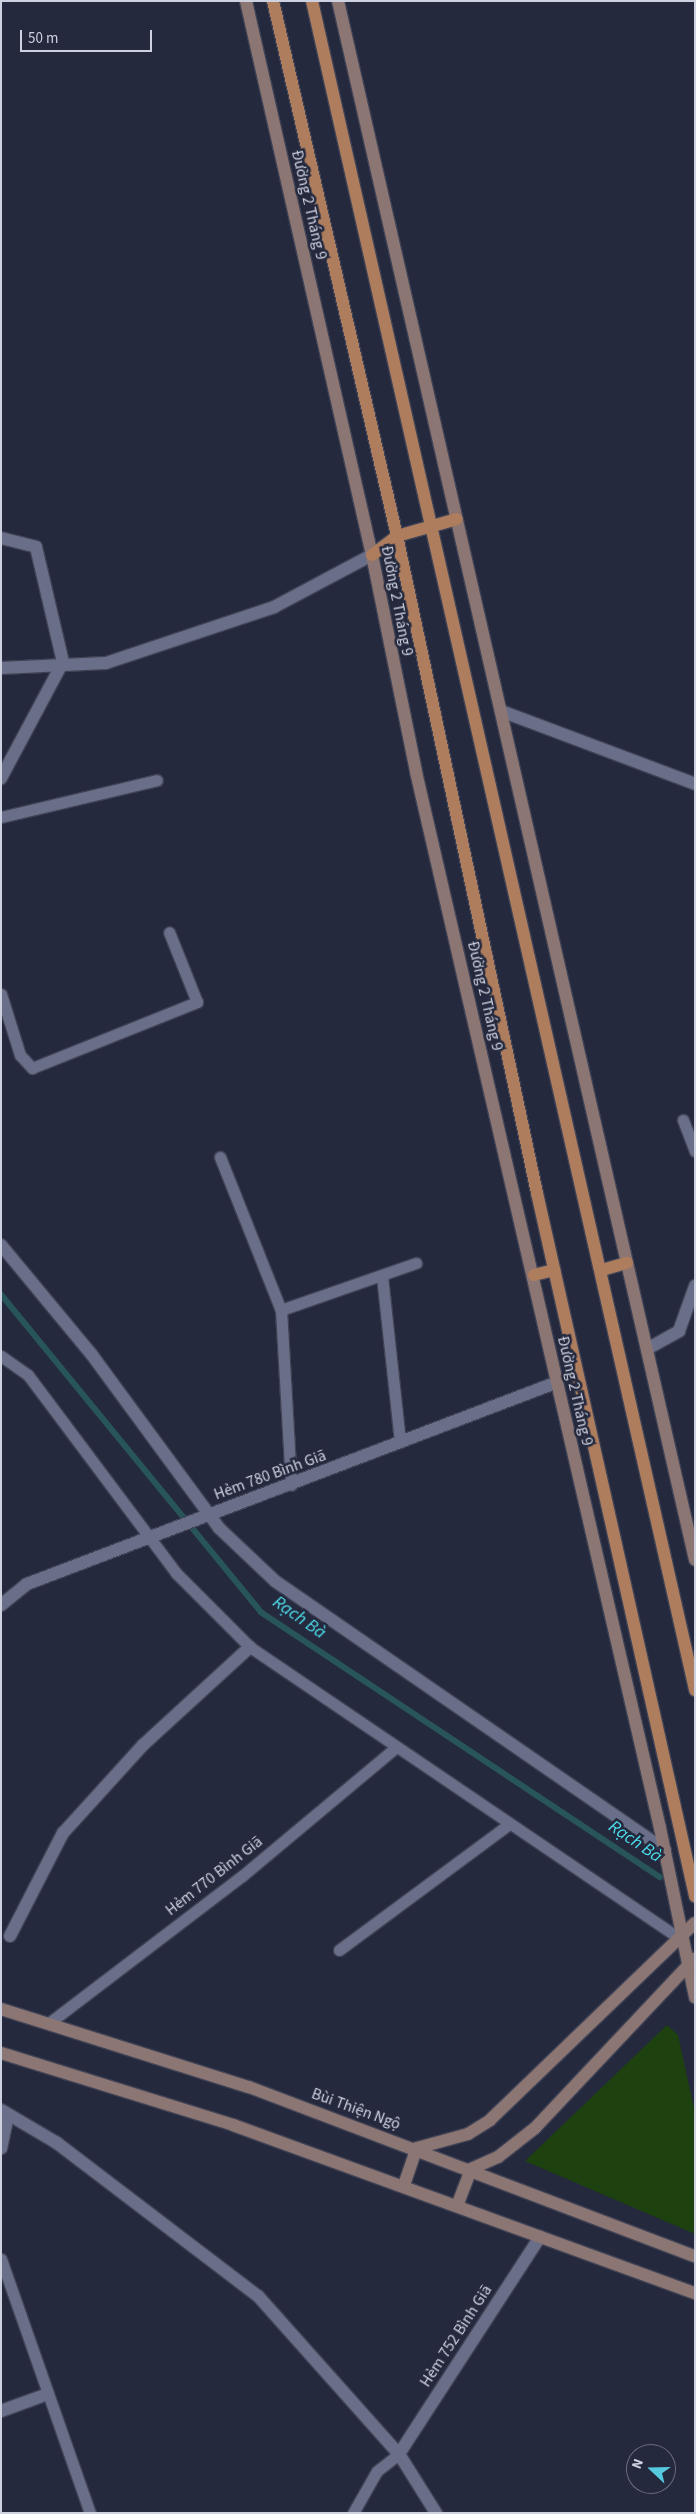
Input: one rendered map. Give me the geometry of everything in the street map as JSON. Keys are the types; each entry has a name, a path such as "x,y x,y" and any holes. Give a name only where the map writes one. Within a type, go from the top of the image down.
{"main road":[{"name":"Đường 2 Tháng 9","path":"246,1 372,555 416,772 534,1275 555,1383 665,1850 679,1938 691,1962 695,1997"},
{"name":"Đường 2 Tháng 9","path":"273,1 397,536 554,1270 695,1896"},
{"path":"312,1 602,1270 695,1690"},
{"path":"338,1 695,1560"},
{"path":"372,555 397,536 457,519"},
{"path":"602,1270 627,1264"},
{"path":"534,1275 554,1270"},
{"path":"404,2185 417,2148 461,2137 490,2120 695,1923"},
{"path":"458,2206 471,2169 498,2157 534,2128 691,1962"},
{"name":"Bùi Thiện Ngộ","path":"1,2009 249,2086 417,2148 695,2256"},
{"path":"1,2053 155,2098 404,2185 540,2237 695,2292"}],"street":[{"path":"1,538 36,547 63,662 1,778"},
{"path":"1,668 63,662 106,663 274,607 372,555"},
{"path":"501,711 695,784"},
{"path":"1,1245 92,1355 210,1514 275,1581 665,1850"},
{"path":"647,1349 679,1331 695,1286"},
{"name":"Hẻm 780 Bình Giã","path":"1,1604 27,1584 210,1514 292,1485 555,1383"},
{"path":"10,1936 63,1833 143,1745 250,1646"},
{"path":"5,2112 56,2144 226,2268 258,2296 399,2454 436,2513"},
{"name":"Hẻm 752 Bình Giã","path":"399,2454 540,2237"},
{"path":"1,2411 48,2394"}],"lane":[{"path":"1,816 157,780"},
{"path":"1,994 20,1055 32,1068 197,1002 169,932"},
{"path":"683,1120 695,1151"},
{"path":"220,1157 281,1310 292,1485"},
{"path":"281,1310 416,1263"},
{"path":"382,1276 400,1442"},
{"path":"1,1356 28,1375 176,1573 250,1646 395,1748 679,1938"},
{"name":"Hẻm 770 Bình Giã","path":"48,2023 242,1876 395,1748"},
{"path":"339,1950 508,1824"},
{"path":"1,2148 5,2112"},
{"path":"1,2260 90,2513"},
{"path":"353,2513 367,2483 399,2454"}],"green space":[{"path":"667,2025 678,2035 695,2113 695,2234 525,2161"}],"waterway":[{"name":"Rạch Bà","path":"1,1294 261,1612 660,1877"}]}
